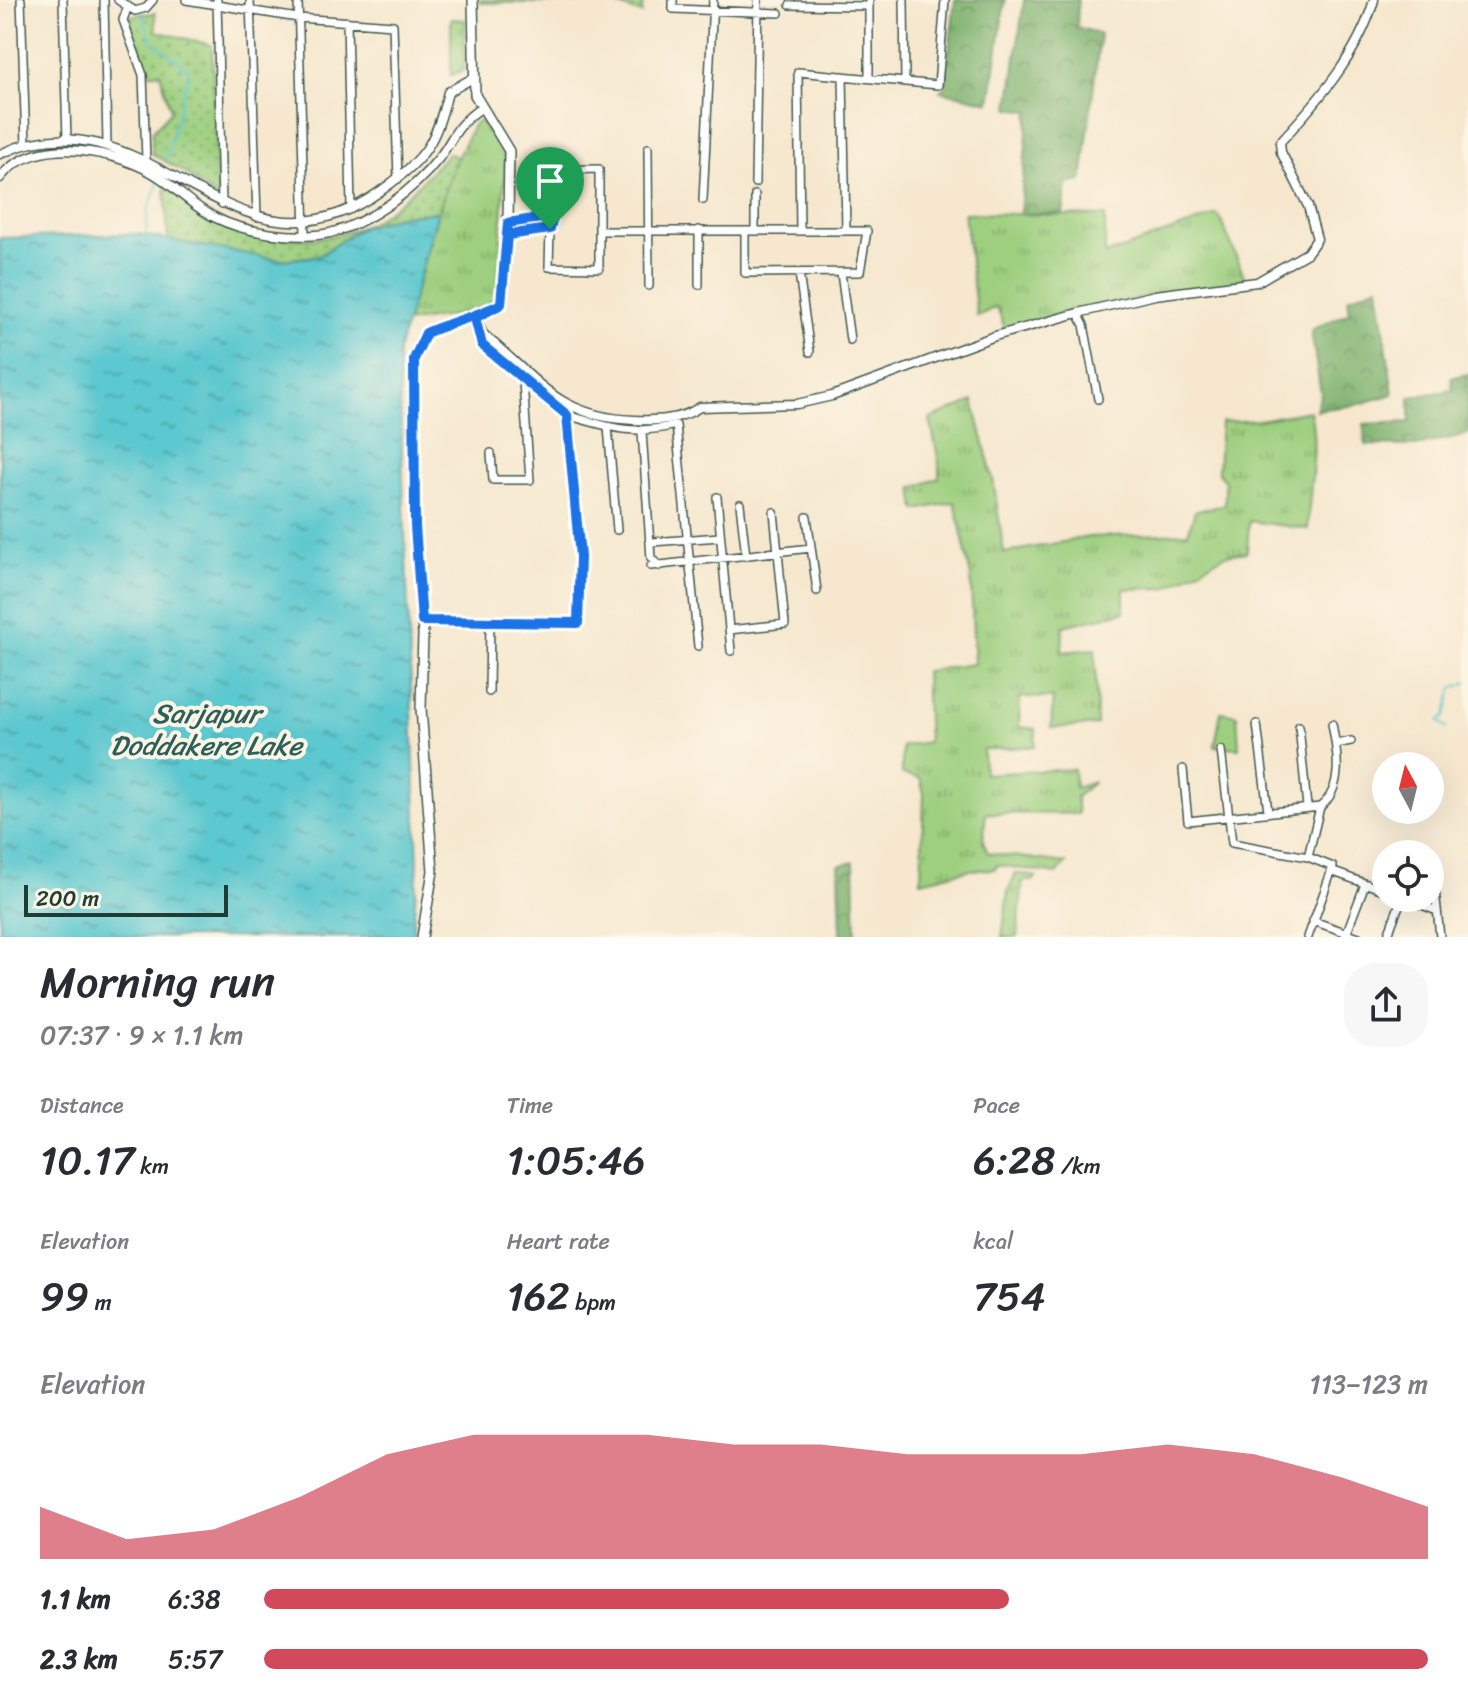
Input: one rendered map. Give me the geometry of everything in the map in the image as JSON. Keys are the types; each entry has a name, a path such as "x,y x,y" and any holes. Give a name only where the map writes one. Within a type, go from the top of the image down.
{"main road":[{"path":"422,937 433,871 421,708 422,621 415,526 414,359 426,333 451,323 478,323 501,304 508,223 509,151 481,108 473,78 473,0"}],"street":[{"path":"21,0 26,144"},
{"path":"63,0 67,140"},
{"path":"104,0 107,145"},
{"path":"118,0 127,9 143,9 153,0"},
{"path":"186,0 298,18 393,25 398,179"},
{"path":"250,0 257,217"},
{"path":"298,0 305,234"},
{"path":"673,0 673,9 779,13"},
{"path":"703,200 713,0"},
{"path":"755,183 758,0"},
{"path":"904,0 905,82"},
{"path":"800,231 798,72 938,85 945,0"},
{"path":"478,323 556,398 573,409 601,419 654,421 688,415 700,407 797,404 832,396 971,344 1078,313 1155,295 1257,282 1271,277 1313,247 1317,239 1312,216 1281,152 1280,142 1316,103 1341,66 1374,0"},
{"path":"217,3 222,204"},
{"path":"790,5 869,3 869,78"},
{"path":"127,9 123,20 143,75 146,160"},
{"path":"347,21 351,209"},
{"path":"843,76 846,231"},
{"path":"0,154 26,144 67,140 107,145 146,160 222,204 257,217 319,220 351,209 398,179 431,147 448,92 473,78"},
{"path":"0,178 11,164 31,156 71,149 105,154 161,178 185,199 217,218 254,230 330,233 371,214 422,179 459,123 481,108"},
{"path":"648,148 649,286"},
{"path":"508,223 541,218 552,220 549,267 599,268 599,158"},
{"path":"548,170 599,169"},
{"path":"755,195 755,231"},
{"path":"540,228 541,218"},
{"path":"507,235 550,229"},
{"path":"600,231 648,230 867,231 860,272 745,273 745,231"},
{"path":"699,230 699,285"},
{"path":"799,273 810,352"},
{"path":"841,273 850,340"},
{"path":"1078,313 1084,325 1098,399"},
{"path":"478,323 479,341 523,382 567,415 608,427 642,432 676,425 698,646"},
{"path":"491,453 493,480 530,480 523,382"},
{"path":"422,621 578,623 580,557 567,415"},
{"path":"608,427 617,530"},
{"path":"642,432 651,558 655,566 811,548"},
{"path":"717,497 731,651"},
{"path":"740,504 746,556"},
{"path":"729,630 785,624 774,512"},
{"path":"807,517 817,591"},
{"path":"652,542 720,537"},
{"path":"489,692 490,622"},
{"path":"1257,724 1268,811"},
{"path":"1308,857 1320,807 1326,802 1339,766 1332,724"},
{"path":"1299,726 1307,807"},
{"path":"1336,744 1351,741"},
{"path":"1221,750 1232,843 1308,857 1333,867 1308,937"},
{"path":"1183,769 1188,821 1320,807"},
{"path":"1331,871 1372,886"},
{"path":"1346,935 1365,884"},
{"path":"1387,937 1397,912"},
{"path":"1437,912 1440,937"},
{"path":"1313,921 1359,937"}],"green space":[{"path":"480,0 643,0 642,14 611,3 480,3"},
{"path":"955,0 1005,0 990,102 940,91 945,87"},
{"path":"1024,0 1078,0 1077,27 1100,34 1082,181 1067,184 1063,213 1020,214 1029,111 1009,108"},
{"path":"155,13 156,31 212,45 218,199 184,172 152,154 152,132 171,111 160,72 149,74 128,20 131,16"},
{"path":"451,19 465,20 464,70 451,75"},
{"path":"480,121 501,147 506,160 497,298 472,312 406,323 448,177 473,125"},
{"path":"448,153 457,157 438,212 399,216 360,228 319,256 281,260 168,241 165,185 188,202 239,227 294,239 322,238 376,219 414,189"},
{"path":"964,213 1105,216 1105,255 1216,215 1220,217 1246,281 1071,310 1005,329 997,307 977,316"},
{"path":"1378,286 1393,394 1356,405 1316,410 1321,394 1311,330 1350,312 1348,298"},
{"path":"1468,374 1468,434 1416,446 1365,445 1364,424 1410,422 1410,397 1453,390 1451,378"},
{"path":"973,401 993,479 1004,553 1089,537 1188,533 1195,511 1225,505 1225,482 1218,471 1221,422 1259,420 1310,411 1313,456 1308,529 1249,521 1247,552 1225,555 1166,588 1124,589 1124,612 1063,626 1062,652 1095,649 1097,725 1051,728 1053,698 1020,697 1019,727 1036,729 1035,746 983,750 984,774 1074,769 1075,788 1094,782 1076,797 1078,814 986,813 983,841 988,853 1066,863 1057,874 997,865 995,869 968,870 921,881 924,794 920,778 902,774 902,746 928,742 925,671 974,664 971,577 955,502 916,510 913,488 939,478 939,462 930,419"},
{"path":"1221,712 1237,715 1239,748 1215,746"},
{"path":"854,862 856,937 841,937 839,865"},
{"path":"1016,873 1036,877 1033,881 1023,881 1017,937 1002,937 1008,892"}],"water":[{"name":"Sarjapur Doddakere Lake","path":"438,212 398,352 418,865 412,937 0,937 0,238 137,234 281,260 319,256 360,228 399,216"}],"waterway":[{"path":"142,12 151,40 189,70 166,161"},
{"path":"146,236 148,210 158,183"},
{"path":"1447,728 1439,721 1445,717 1453,688 1468,682"}],"route":[{"path":"550,229 507,235 501,304 475,318 426,333 414,359 415,526 422,621 578,623 580,557 567,415 523,382 482,345 479,341 480,327 475,318 501,304 508,223 546,217 552,220 550,229"}]}
